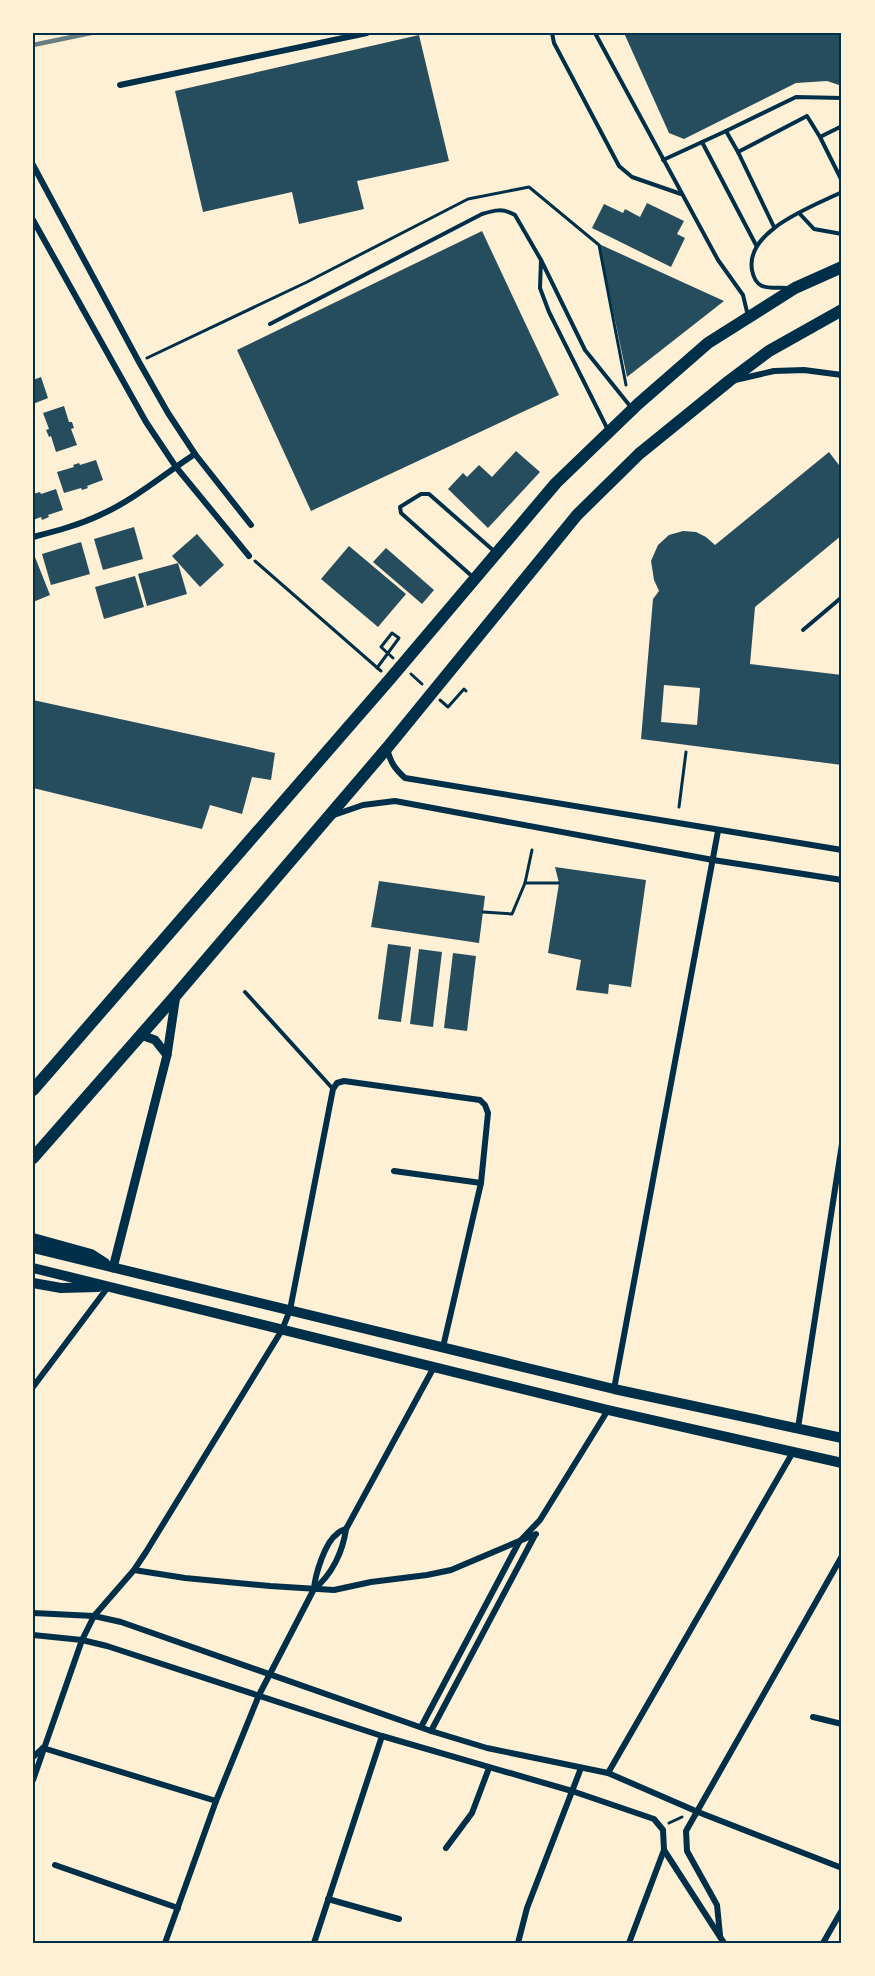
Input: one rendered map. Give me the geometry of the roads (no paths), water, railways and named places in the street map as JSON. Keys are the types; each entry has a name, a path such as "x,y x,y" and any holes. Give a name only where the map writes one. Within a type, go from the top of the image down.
{"highway":[{"path":"33,1090 390,679 556,483 635,407 708,343 795,288 842,267"},
{"path":"33,1158 387,748 577,515 639,454 729,381 769,351 842,310"}],"main road":[{"path":"33,1238 91,1254 113,1268"},
{"path":"33,1248 614,1389 842,1438"},
{"path":"33,1268 608,1410 842,1463"},
{"path":"33,1283 61,1288 108,1286"}],"street":[{"path":"120,86 367,33"},
{"path":"33,165 138,362 168,413 195,454 251,525"},
{"path":"33,220 147,422 176,466 249,556"},
{"path":"729,381 774,371 804,370 842,375"},
{"path":"33,537 101,515 122,504 195,454"},
{"path":"387,748 394,768 405,778 842,850"},
{"path":"325,819 363,805 395,801 713,860 842,879"},
{"path":"614,1389 718,831"},
{"path":"113,1268 167,1055 176,995"},
{"path":"141,1035 155,1040 167,1055"},
{"path":"33,1780 82,1640 94,1616 134,1570 178,1503 282,1330 290,1310 333,1089 337,1083 344,1081 480,1100 486,1105 488,1113 481,1183 443,1347"},
{"path":"798,1428 842,1144"},
{"path":"393,1171 481,1183"},
{"path":"33,1387 108,1286"},
{"path":"165,1943 216,1801 259,1695 314,1589 324,1581 334,1564 345,1540 346,1529 434,1367"},
{"path":"421,1727 519,1542 540,1520 608,1410"},
{"path":"608,1773 793,1452"},
{"path":"431,1731 536,1534 540,1520"},
{"path":"314,1589 314,1579 321,1558 335,1534 346,1529"},
{"path":"134,1570 185,1578 334,1590 451,1570 536,1534"},
{"path":"722,1940 717,1905 687,1851 686,1831 842,1556"},
{"path":"33,1614 94,1616 120,1622 431,1731 487,1748 608,1773 698,1812 842,1868"},
{"path":"33,1635 82,1640 107,1646 382,1736 572,1791 654,1819 663,1830 664,1851 629,1943"},
{"path":"813,1717 842,1724"},
{"path":"314,1943 382,1736"},
{"path":"33,1757 43,1748"},
{"path":"43,1748 216,1801"},
{"path":"446,1848 472,1813 489,1768"},
{"path":"518,1943 527,1908 580,1768"},
{"path":"664,1851 722,1940"},
{"path":"55,1865 178,1908"},
{"path":"328,1899 399,1919"},
{"path":"823,1943 842,1910"}],"lane":[{"path":"552,33 554,43 619,166 632,177 681,194"},
{"path":"595,33 718,260 743,295 748,317"},
{"path":"663,160 796,97 842,98"},
{"path":"738,152 807,116 842,181"},
{"path":"820,137 842,126"},
{"path":"726,131 774,227"},
{"path":"702,142 756,245"},
{"path":"795,288 762,287 755,281 752,266 756,245 774,227 842,192"},
{"path":"270,324 482,213 497,210 508,211 515,214 542,260 585,350 635,407"},
{"path":"799,213 814,229 842,234"},
{"path":"542,260 540,288 549,312 609,432"},
{"path":"475,578 401,513 400,507 421,494 429,494 496,554"},
{"path":"803,630 842,597"},
{"path":"245,992 333,1089"}],"railway":[{"path":"33,45 91,33"}]}
